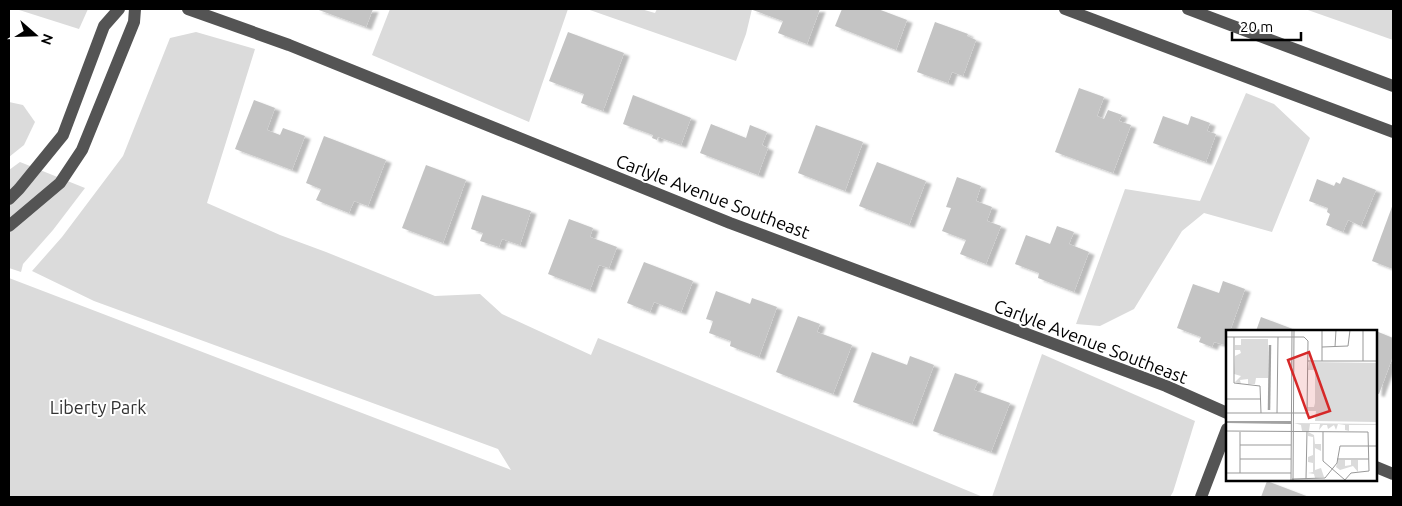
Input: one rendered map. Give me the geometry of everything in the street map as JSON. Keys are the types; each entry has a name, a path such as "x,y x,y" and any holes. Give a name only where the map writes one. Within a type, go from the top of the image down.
{"street":[{"path":"9,199 62,135 104,26 119,9"},
{"path":"9,226 60,183 82,150 134,22 135,9"},
{"name":"Carlyle Avenue Southeast","path":"188,9 289,45 730,223 1166,386 1226,413"},
{"path":"1065,9 1393,132"},
{"path":"1188,9 1393,86"},
{"path":"1201,497 1226,432"},
{"path":"1377,468 1393,474"}],"green space":[{"path":"16,9 88,9 79,29"},
{"path":"390,9 568,9 529,122 372,55"},
{"path":"587,9 641,9 655,13 657,9 752,9 746,34 736,61"},
{"path":"1305,9 1393,9 1393,40"},
{"name":"Liberty Park","path":"196,32 255,49 207,203 280,235 435,296 480,294 502,314 591,355 598,338 983,497 9,497 9,278 511,470 498,449 94,301 32,271 62,237 123,156 170,38"},
{"path":"1246,93 1274,104 1310,138 1272,232 1204,213 1182,231 1134,309 1100,326 1076,324 1125,189 1200,201"},
{"path":"9,102 23,105 35,122 24,145 9,157"},
{"path":"20,162 85,188 53,230 23,264 21,272 9,268 9,170"},
{"path":"1042,354 1195,421 1170,497 992,497"}],"building":[{"path":"316,9 373,9 366,27"},
{"path":"750,9 820,9 807,44 778,33 783,21"},
{"path":"842,9 878,9 907,20 896,50 835,26"},
{"path":"935,22 968,34 967,36 976,40 963,76 952,72 948,83 917,72"},
{"path":"568,32 624,53 603,111 581,103 584,94 549,81"},
{"path":"1079,88 1104,97 1097,116 1104,119 1108,110 1122,115 1119,121 1131,125 1113,173 1055,152"},
{"path":"633,95 691,118 681,145 658,137 657,140 652,138 653,135 623,124"},
{"path":"254,100 275,108 267,130 280,135 283,128 305,136 292,170 235,149"},
{"path":"1163,116 1188,125 1191,116 1210,123 1207,131 1216,134 1206,162 1153,143"},
{"path":"711,124 746,138 750,125 767,132 762,145 768,148 758,175 700,153"},
{"path":"816,125 863,142 845,191 798,173"},
{"path":"324,136 386,160 368,206 354,201 349,213 316,200 321,189 306,183"},
{"path":"877,162 926,181 909,225 859,206"},
{"path":"426,165 466,180 443,243 402,228"},
{"path":"957,177 981,186 976,201 992,207 987,221 1001,226 986,264 960,254 966,240 942,231 951,208 946,207"},
{"path":"1343,177 1376,190 1361,226 1348,220 1343,232 1326,225 1330,214 1327,212 1328,208 1309,201 1317,179 1334,186 1336,182 1340,184"},
{"path":"482,195 531,211 520,245 502,239 499,247 480,241 483,233 471,229"},
{"path":"1393,204 1393,269 1372,261"},
{"path":"569,219 593,228 590,237 617,247 609,268 599,265 590,290 548,274"},
{"path":"1057,226 1074,232 1069,244 1089,252 1074,292 1038,278 1039,273 1015,264 1026,235 1050,244"},
{"path":"644,262 693,281 681,312 654,302 650,312 627,303"},
{"path":"1223,281 1245,289 1230,330 1226,330 1225,345 1214,342 1212,347 1199,342 1201,337 1177,328 1193,284 1219,293"},
{"path":"716,291 750,304 752,298 777,307 759,357 730,346 731,341 709,333 713,321 706,319"},
{"path":"798,316 820,324 817,332 852,345 833,394 776,372"},
{"path":"1261,317 1295,330 1256,330"},
{"path":"1377,331 1393,338 1393,356 1379,394 1377,393"},
{"path":"872,352 907,365 910,356 934,365 912,424 853,402"},
{"path":"955,373 978,381 974,390 1010,403 991,452 933,431"},
{"path":"1267,481 1309,497 1261,497"}]}
